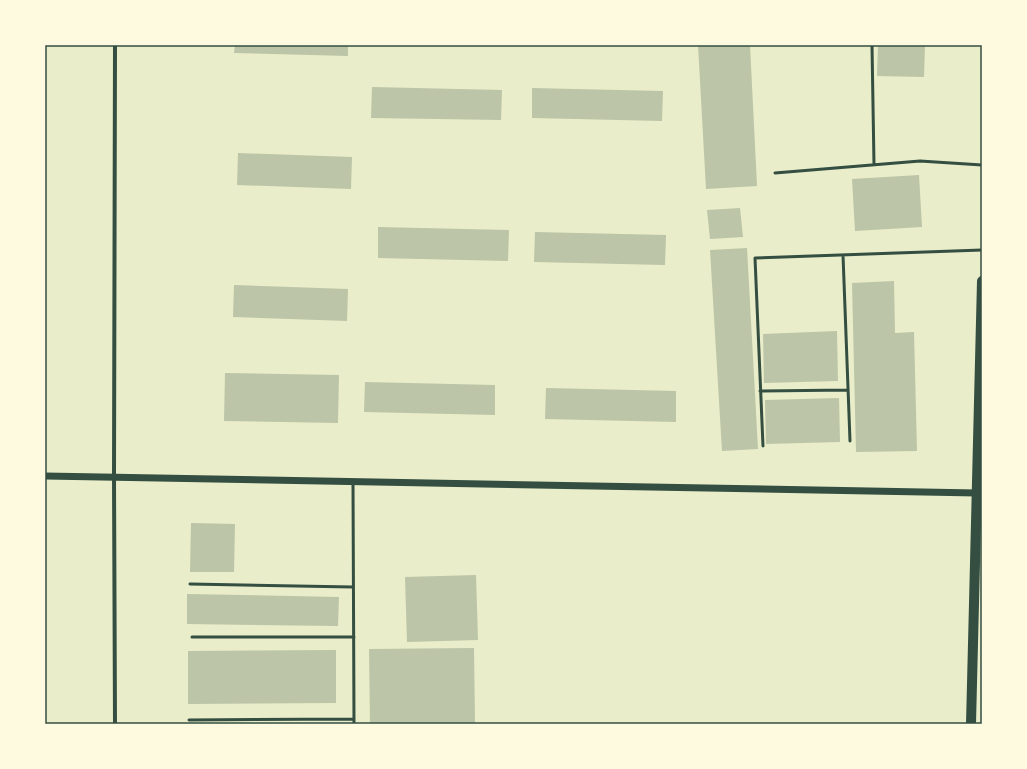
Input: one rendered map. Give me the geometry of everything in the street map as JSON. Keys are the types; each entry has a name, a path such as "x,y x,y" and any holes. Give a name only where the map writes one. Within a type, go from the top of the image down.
{"main road":[{"path":"971,724 979,493 982,281"}],"street":[{"path":"115,45 115,724"},
{"path":"45,476 979,493"}],"lane":[{"path":"872,45 874,165"},
{"path":"775,173 920,161 982,165"},
{"path":"763,446 755,258 982,250"},
{"path":"843,255 850,441"},
{"path":"760,392 848,390"},
{"path":"353,482 354,724"},
{"path":"190,584 353,587"},
{"path":"192,637 354,637"},
{"path":"189,720 354,719"}],"building":[{"path":"235,45 348,45 348,56 234,53"},
{"path":"698,45 750,45 757,186 706,189"},
{"path":"878,45 925,45 924,77 877,76"},
{"path":"372,87 502,90 501,120 371,118"},
{"path":"532,88 663,91 662,121 532,118"},
{"path":"238,153 352,157 351,189 237,185"},
{"path":"919,175 922,227 855,231 852,179"},
{"path":"740,208 743,237 710,239 707,210"},
{"path":"378,227 509,230 508,261 378,258"},
{"path":"535,232 666,235 665,265 534,262"},
{"path":"747,248 758,449 722,451 710,250"},
{"path":"894,281 895,333 914,332 917,451 856,452 852,283"},
{"path":"234,285 348,289 347,321 233,317"},
{"path":"837,331 838,381 764,383 763,334"},
{"path":"225,373 339,375 338,423 224,421"},
{"path":"365,382 495,385 495,415 364,412"},
{"path":"546,388 676,391 676,422 545,419"},
{"path":"839,398 840,442 766,444 765,400"},
{"path":"191,523 235,524 234,572 190,572"},
{"path":"476,575 478,640 407,642 405,577"},
{"path":"187,594 339,597 338,626 187,624"},
{"path":"474,648 475,724 370,724 369,649"},
{"path":"336,650 336,703 188,704 188,651"}]}
